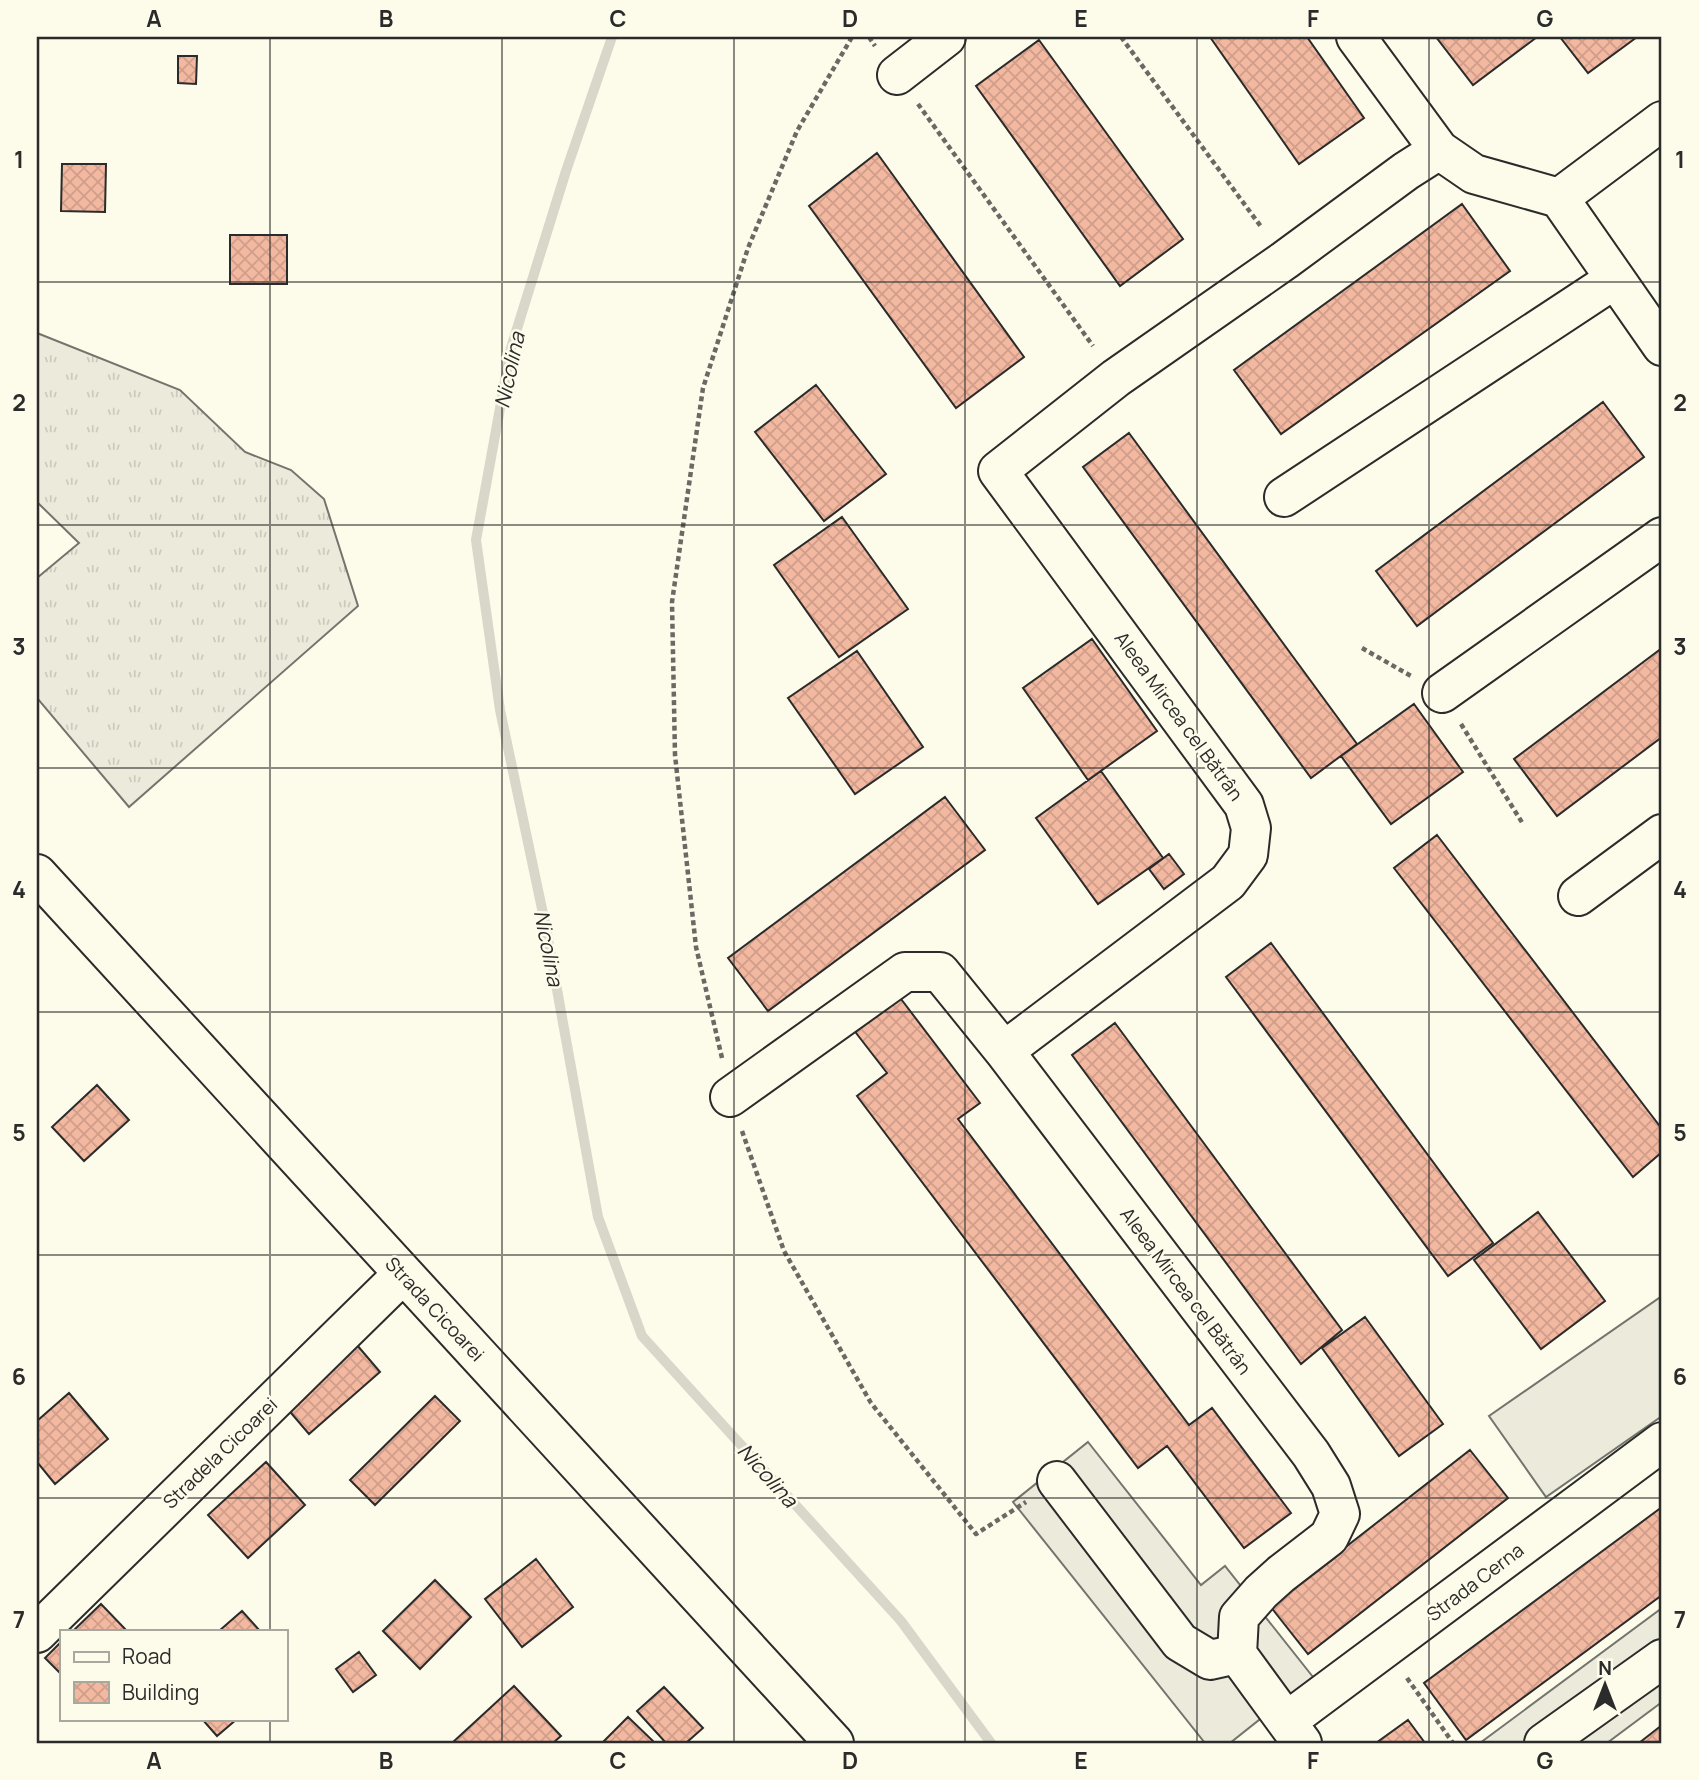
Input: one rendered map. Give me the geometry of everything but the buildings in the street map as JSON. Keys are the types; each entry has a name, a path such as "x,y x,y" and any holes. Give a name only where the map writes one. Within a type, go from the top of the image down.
{"street":[{"path":"897,75 946,37"},
{"path":"1356,37 1439,150 1474,174 1559,198 1662,346"},
{"path":"1559,198 1662,121"},
{"name":"Aleea Mircea cel Bătrân","path":"1237,1654 1239,1618 1281,1574 1329,1538 1340,1514 1331,1486 1302,1443 1004,1051 1228,882 1248,855 1251,828 1244,805 998,471 1116,378 1285,260 1406,170 1439,150"},
{"path":"1284,497 1615,279"},
{"path":"1442,693 1662,537"},
{"path":"1578,896 1662,834"},
{"name":"Strada Cicoarei","path":"37,874 834,1743"},
{"path":"730,1097 905,972 940,972 1004,1051"},
{"name":"Stradela Cicoarei","path":"37,1633 403,1273"},
{"name":"Strada Cerna","path":"1295,1732 1386,1648 1662,1442"},
{"path":"1057,1481 1180,1642 1210,1660 1237,1654 1295,1732"},
{"path":"1544,1743 1662,1659"}],"path":[{"path":"852,37 792,142 748,248 703,388 672,602 676,755 696,947 730,1097 784,1251 871,1403 976,1534 1057,1481"},
{"path":"1121,37 1285,260"},
{"path":"897,75 1116,378"},
{"path":"1386,1648 1453,1743"}],"green space":[{"path":"37,333 180,390 245,452 291,470 324,499 358,606 129,807 37,698 37,578 79,543 37,502"}],"shaded area":[{"path":"1662,1296 1662,1416 1546,1497 1489,1416"},
{"path":"1088,1442 1201,1585 1225,1566 1313,1677 1230,1743 1205,1743 1013,1502"},
{"path":"1662,1608 1662,1702 1607,1743 1480,1743"}],"waterway":[{"name":"Nicolina","path":"612,37 566,171 511,348 476,540 500,710 545,923 598,1217 642,1336 901,1621 991,1743"}]}
